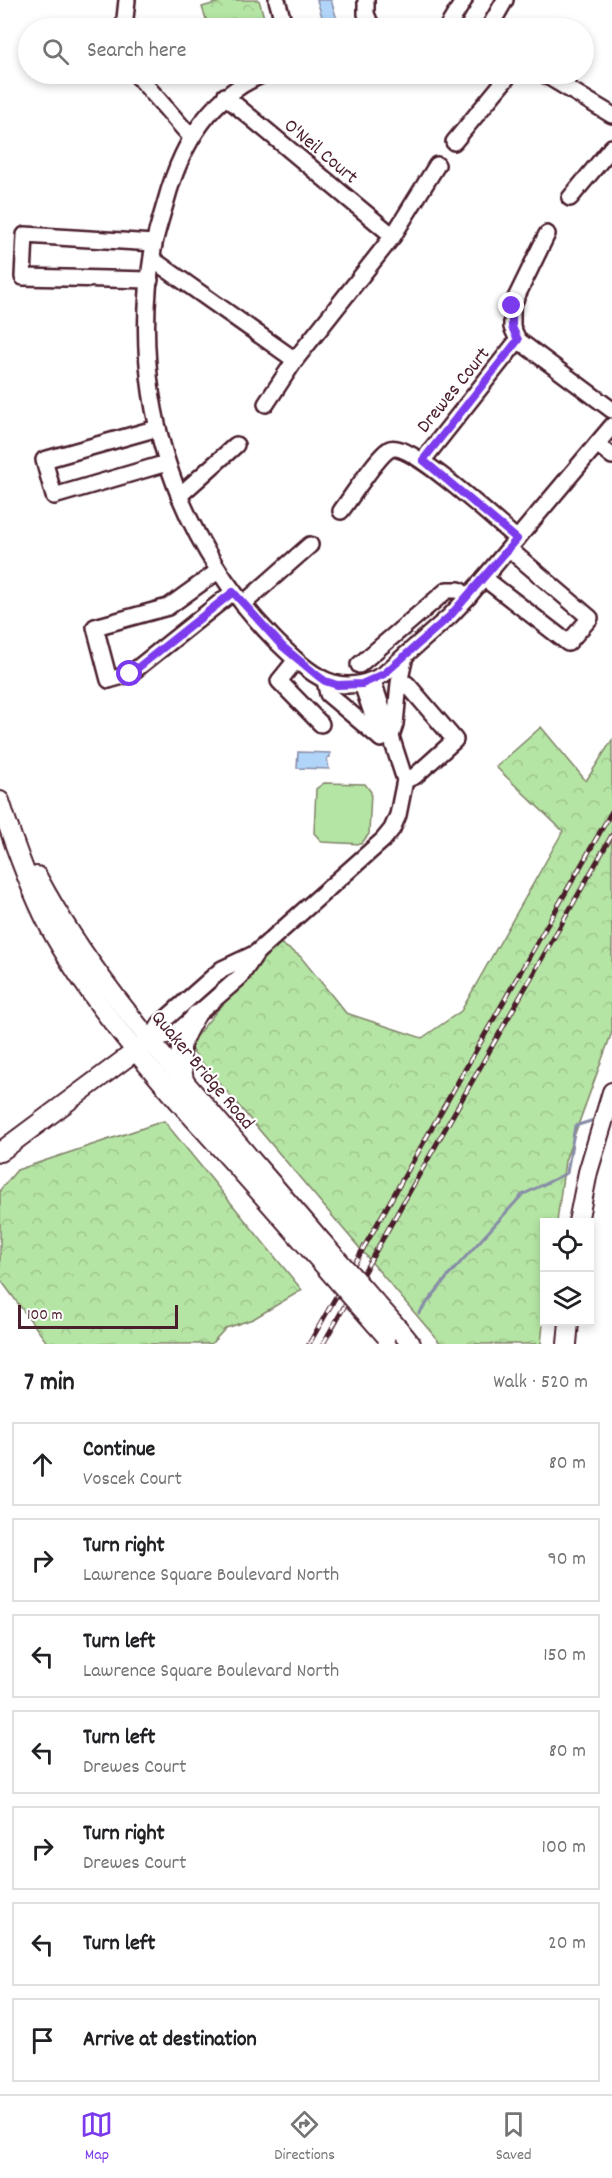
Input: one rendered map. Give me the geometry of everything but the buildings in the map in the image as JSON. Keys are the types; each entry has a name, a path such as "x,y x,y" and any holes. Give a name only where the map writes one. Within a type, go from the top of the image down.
{"main road":[{"name":"Quaker Bridge Road","path":"0,797 20,843 69,930 143,1046 184,1082 318,1248"},
{"name":"Quaker Bridge Road","path":"0,801 20,862 51,930 90,991 143,1046 392,1336 411,1344"},
{"path":"184,1082 179,1053 183,1038 196,1015"},
{"path":"0,1152 143,1046"},
{"path":"579,1218 588,1172 612,1092"},
{"path":"567,1344 569,1326"}],"street":[{"path":"125,18 127,0"},
{"path":"277,0 282,18"},
{"path":"453,18 464,0"},
{"path":"495,18 505,0"},
{"path":"145,84 191,137"},
{"path":"244,84 225,96 206,116 191,137 169,190 154,243 150,279 147,345 150,384 167,463 190,521 218,571 238,598 296,660 325,681 343,686 367,683 384,674 450,616 468,597 612,426"},
{"path":"454,142 502,84"},
{"path":"562,84 610,111"},
{"name":"O'Neil Court","path":"225,96 393,236"},
{"path":"570,198 612,147"},
{"path":"266,404 295,360 393,236 437,165"},
{"path":"518,340 512,327 512,306 547,234"},
{"path":"150,279 23,277 25,235 154,243"},
{"path":"152,259 295,360"},
{"name":"Drewes Court","path":"484,578 568,643 590,618 423,460 518,340 612,410"},
{"path":"158,428 44,460 54,496 167,463"},
{"path":"597,444 612,456"},
{"path":"179,496 236,445"},
{"path":"341,511 388,450 401,448 423,460"},
{"path":"218,571 168,607 95,627 109,680 130,674 310,545"},
{"path":"359,665 447,590 459,590 468,597"},
{"path":"386,738 396,724 399,683 405,656"},
{"path":"296,660 279,681 321,724"},
{"path":"325,681 328,693 386,738"},
{"path":"143,1046 177,1032 240,976 257,952 383,840 392,829 398,815 405,780 386,738 367,683"},
{"path":"405,780 415,776 455,740 407,684"},
{"path":"143,1046 160,1024 222,969 257,952"}],"green space":[{"path":"226,0 259,0 264,18 206,18 202,7"},
{"path":"541,727 586,781 612,740 612,1032 565,1161 558,1218 540,1218 540,1326 543,1326 541,1344 441,1344 188,1046 275,940 300,956 346,1013 422,1038 461,1011 563,831 496,767"},
{"path":"324,783 365,784 371,792 369,834 361,844 322,842 314,833 316,789"},
{"path":"164,1121 302,1290 253,1319 226,1328 211,1344 48,1344 0,1279 0,1190 17,1170"}],"water":[{"path":"317,0 331,0 336,18 322,18"},
{"path":"298,752 330,753 330,757 327,758 329,769 297,768"}],"waterway":[{"path":"419,1313 449,1275 522,1195 567,1173 575,1126 594,1120"}],"railway":[{"path":"309,1344 612,811"},
{"path":"323,1344 612,835"}],"route":[{"path":"130,674 233,592 260,624 296,660 325,681 337,685 350,686 373,681 450,616 517,539 423,460 518,340 510,316 512,306"}]}
